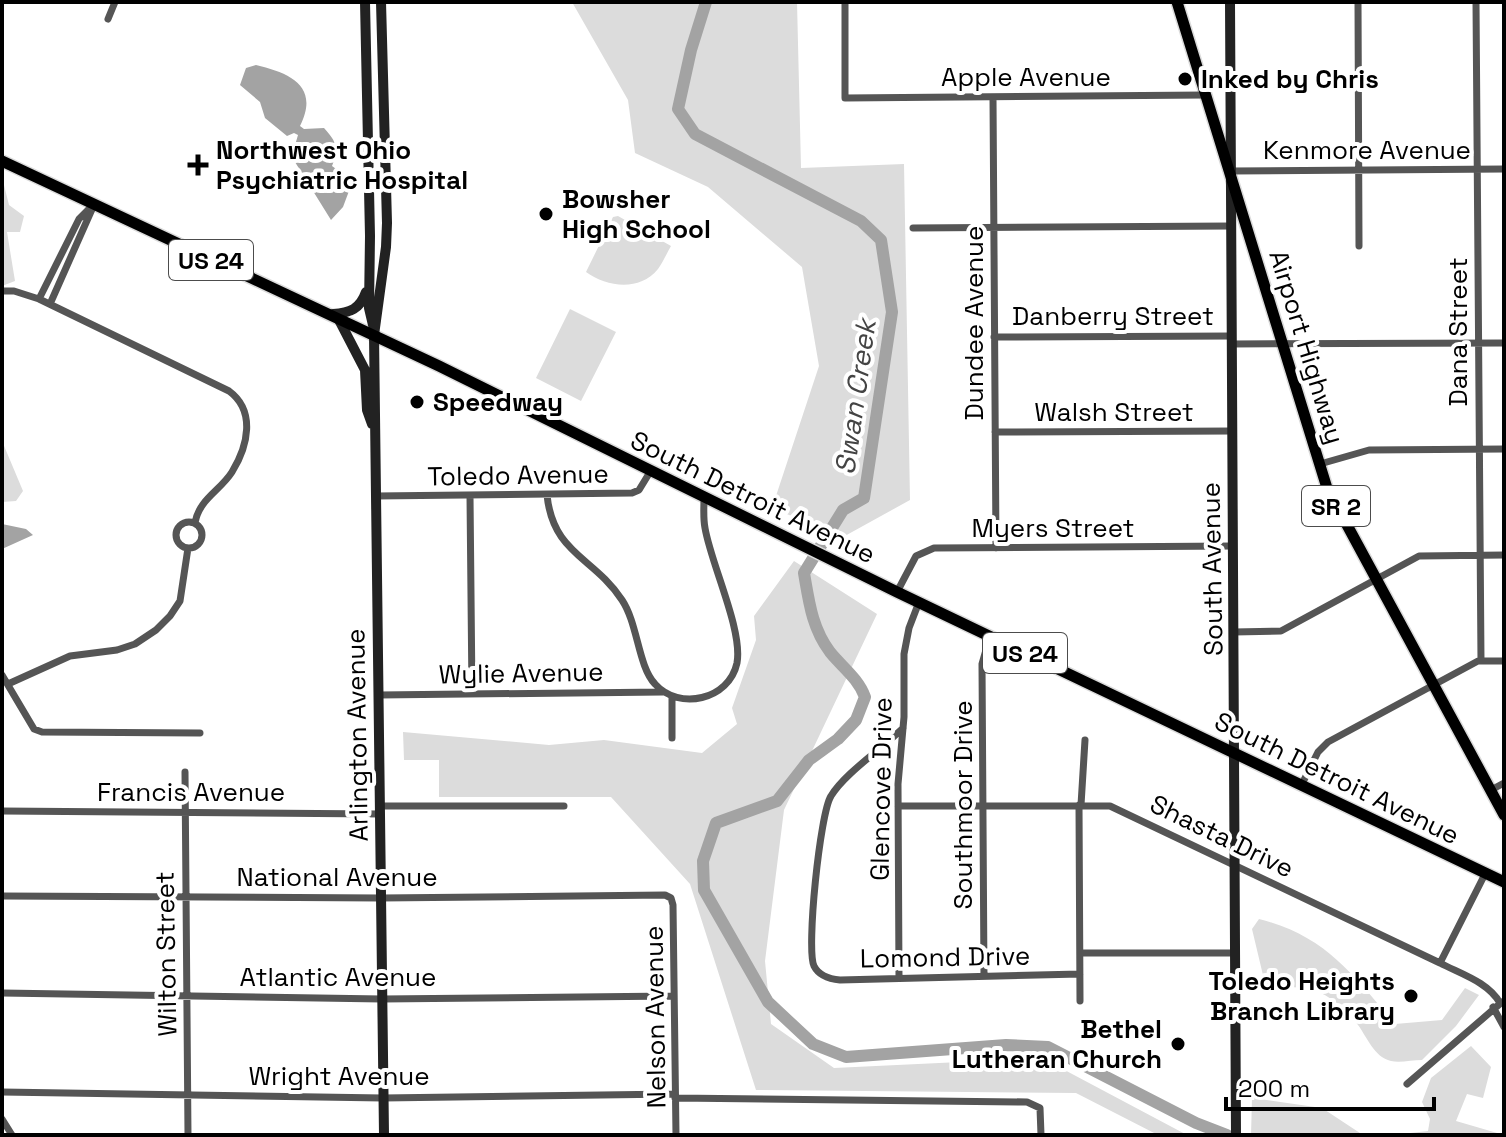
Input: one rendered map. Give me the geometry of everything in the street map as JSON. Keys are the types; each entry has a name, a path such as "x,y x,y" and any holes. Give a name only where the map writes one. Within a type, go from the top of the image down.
{"main road":[{"name":"Airport Highway","path":"1177,2 1331,496 1504,815"},
{"name":"South Detroit Avenue","path":"2,161 374,335 897,592 1485,874"},
{"name":"US 24","path":"1485,874 1502,882"}],"street":[{"path":"108,19 115,2"},
{"name":"Arlington Avenue","path":"365,2 369,308 374,335"},
{"name":"Arlington Avenue","path":"381,2 387,223 374,335 384,1135"},
{"name":"Apple Avenue","path":"845,2 845,98 1206,95"},
{"name":"South Avenue","path":"1230,2 1236,1135"},
{"path":"1358,2 1359,246"},
{"name":"Dana Street","path":"1476,2 1481,661"},
{"name":"Dundee Avenue","path":"993,97 996,548"},
{"name":"Kenmore Avenue","path":"1231,171 1504,169"},
{"path":"39,299 79,219 93,205"},
{"path":"50,304 93,205"},
{"path":"913,228 1231,226"},
{"path":"370,283 357,308 334,316 365,370 367,410 376,433"},
{"path":"2,291 14,291 39,299 236,397 245,408 248,421 246,435 230,475 203,502 195,523"},
{"name":"Danberry Street","path":"994,337 1231,340 1282,344 1504,343"},
{"name":"Walsh Street","path":"995,432 1233,431"},
{"path":"1320,464 1369,450 1504,449"},
{"name":"Toledo Avenue","path":"376,496 632,493 639,490 650,472"},
{"path":"547,495 550,518 563,543 602,575 625,605 651,679 663,692 694,700 715,694 729,680 737,661 732,624 704,526 704,498"},
{"path":"470,496 472,694"},
{"path":"184,523 195,523 202,531 202,539 196,546 188,548 178,542 176,531 184,523"},
{"name":"Myers Street","path":"897,592 916,556 934,548 1233,546"},
{"path":"8,684 70,656 117,650 135,644 156,630 180,601 188,548"},
{"path":"1234,632 1281,631 1419,556 1504,555"},
{"name":"Glencove Drive","path":"899,978 898,806 906,640 919,602"},
{"name":"Southmoor Drive","path":"984,976 982,664 990,636"},
{"path":"1301,786 1318,752 1325,745 1481,661 1504,661"},
{"path":"2,675 34,729 42,732 200,733"},
{"name":"Wylie Avenue","path":"379,695 663,692"},
{"path":"672,696 672,738"},
{"name":"Lomond Drive","path":"903,728 837,788 825,808 811,944 815,969 824,976 840,980 1080,974"},
{"path":"1080,1001 1080,805 1085,740"},
{"name":"Wilton Street","path":"185,772 188,1135"},
{"path":"1491,790 1504,783"},
{"name":"Shasta Drive","path":"898,806 1080,805 1115,808 1440,963 1485,986 1499,1004"},
{"name":"Francis Avenue","path":"2,811 185,812 564,806"},
{"path":"1440,963 1485,874"},
{"name":"National Avenue","path":"2,896 381,898 665,895 671,898"},
{"name":"Nelson Avenue","path":"671,898 676,1135"},
{"path":"1080,953 1236,953"},
{"name":"Atlantic Avenue","path":"2,993 382,999 674,996"},
{"path":"1407,1084 1499,1004 1504,1027"},
{"name":"Wright Avenue","path":"2,1092 383,1098 675,1096 1027,1102 1040,1108 1041,1135"},
{"path":"2,1119 12,1135"}],"shaded area":[{"path":"572,2 797,2 801,168 904,164 910,500 843,537 772,508 819,366 802,267 708,187 635,153 628,100"},
{"path":"256,65 280,72 298,84 304,91 306,101 300,126 304,129 324,128 332,137 336,155 332,166 343,174 349,191 343,207 331,220 295,162 293,152 298,135 287,136 265,118 260,102 240,85 246,68"},
{"path":"2,177 9,205 24,216 20,232 7,232 15,281 2,286"},
{"path":"618,216 671,246 658,269 632,284 613,284 586,272 613,217"},
{"path":"570,309 616,332 581,401 536,378"},
{"path":"2,441 23,491 16,501 2,502"},
{"path":"2,524 26,529 33,535 2,549"},
{"path":"794,561 877,614 784,810 765,961 771,1024 834,1068 1042,1058 1187,1135 1158,1135 1076,1093 756,1090 690,884 611,797 439,797 439,760 404,760 403,732 549,745 604,740 702,753 737,724 732,708 756,640 754,616"},
{"path":"1259,919 1302,936 1336,959 1395,1024 1442,1020 1465,988 1479,995 1456,1026 1422,1060 1402,1062 1385,1059 1375,1051 1349,1014 1329,997 1294,987 1267,992 1252,929"},
{"path":"1471,1046 1491,1067 1483,1098 1467,1094 1456,1121 1504,1135 1393,1135 1428,1131 1430,1119 1422,1102 1431,1078"},
{"path":"1252,1098 1322,1108 1363,1135 1251,1135"}],"waterway":[{"name":"Swan Creek","path":"706,2 678,109 695,134 861,221 881,240 892,312 864,498 843,510 804,573 819,634 865,697 856,720 838,739 809,760 777,801 716,823 703,861 704,890 768,1002 813,1044 846,1057 1006,1045 1048,1047 1196,1123 1227,1135"}],"place":[{"name":"Inked by Chris","path":"1185,79"},
{"name":"Northwest Ohio Psychiatric Hospital","path":"198,165"},
{"name":"Bowsher High School","path":"546,214"},
{"name":"Speedway","path":"417,402"},
{"name":"Toledo Heights Branch Library","path":"1411,996"},
{"name":"Bethel Lutheran Church","path":"1178,1044"}]}
